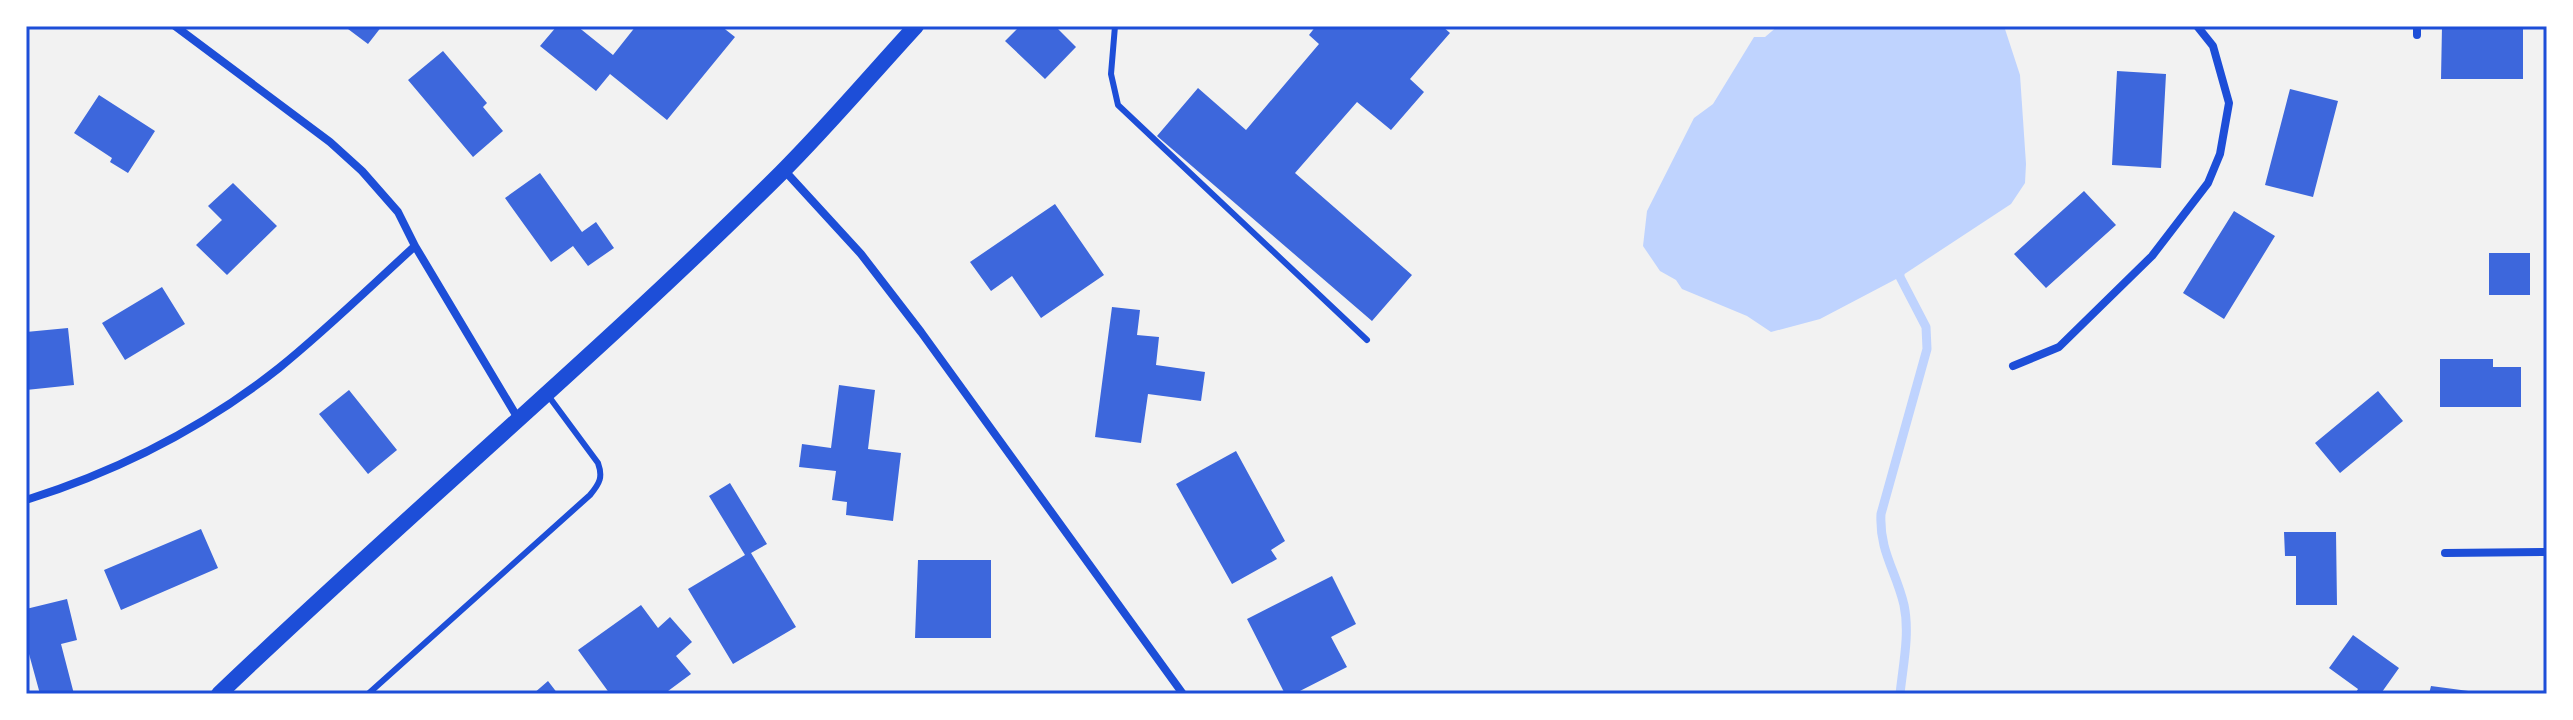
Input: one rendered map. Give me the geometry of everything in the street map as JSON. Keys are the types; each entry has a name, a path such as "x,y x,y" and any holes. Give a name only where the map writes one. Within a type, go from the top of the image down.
{"main road":[{"path":"219,694 310,607 667,283 784,170 916,26"}],"street":[{"path":"175,26 330,142 362,171 398,212 415,246 519,420"},
{"path":"2013,366 2059,347 2152,256 2208,183 2220,154 2229,103 2213,46 2197,26"},
{"path":"784,170 861,254 921,332 1183,694"},
{"path":"26,500 110,470 161,446 209,418 278,369 415,246"},
{"path":"2445,553 2547,552"}],"lane":[{"path":"1115,26 1111,74 1118,105 1367,340"},
{"path":"368,694 600,483 598,463 547,394"}],"water":[{"path":"1778,26 2004,26 2020,75 2026,164 2025,183 2011,204 1900,277 1820,319 1771,332 1747,316 1682,289 1676,280 1660,271 1643,246 1647,211 1694,118 1713,104 1754,37 1765,37"}],"building":[{"path":"344,26 382,26 368,44"},
{"path":"557,26 577,26 613,55 636,26 721,26 735,37 667,120 610,74 596,91 540,46"},
{"path":"1020,26 1055,26 1076,47 1045,79 1005,41"},
{"path":"1316,26 1442,26 1450,33 1410,79 1424,92 1391,130 1357,102 1295,173 1412,275 1372,321 1157,136 1198,88 1246,130 1319,44 1309,35"},
{"path":"2442,26 2523,26 2523,79 2441,79"},
{"path":"443,51 487,103 483,107 503,131 473,157 408,80"},
{"path":"2117,71 2166,74 2161,168 2112,165"},
{"path":"2290,89 2338,101 2313,197 2265,185"},
{"path":"99,95 155,131 128,173 110,162 112,158 74,133"},
{"path":"540,173 582,232 596,222 614,248 588,266 573,246 551,262 505,198"},
{"path":"233,183 277,226 227,275 196,245 222,220 208,206"},
{"path":"2084,191 2116,225 2046,288 2014,254"},
{"path":"1055,204 1104,275 1041,318 1012,276 991,291 970,262"},
{"path":"2234,211 2275,236 2224,319 2183,293"},
{"path":"2489,253 2530,253 2530,295 2489,295"},
{"path":"162,287 185,324 125,360 102,323"},
{"path":"1112,307 1140,310 1137,335 1159,337 1156,365 1205,372 1201,401 1148,394 1141,443 1095,437"},
{"path":"68,328 74,385 26,390 26,332"},
{"path":"2440,359 2493,359 2493,367 2521,367 2521,407 2440,407"},
{"path":"839,385 875,390 868,449 901,453 893,521 846,515 847,502 832,500 836,471 799,467 802,444 831,448"},
{"path":"349,390 397,450 368,474 319,414"},
{"path":"2378,391 2403,421 2340,473 2315,443"},
{"path":"1236,451 1285,541 1271,550 1277,559 1232,584 1176,484"},
{"path":"730,483 767,544 751,553 796,627 733,664 688,589 745,555 709,496"},
{"path":"201,529 218,568 121,610 104,570"},
{"path":"2284,532 2336,532 2337,605 2296,605 2296,556 2285,556"},
{"path":"918,560 991,560 991,638 915,638"},
{"path":"1332,576 1356,624 1331,637 1347,667 1294,694 1285,694 1247,619"},
{"path":"67,599 77,640 61,644 74,694 40,694 29,654 26,655 26,609"},
{"path":"641,605 658,628 670,617 692,642 676,656 691,674 664,694 610,694 578,650"},
{"path":"2353,635 2399,668 2382,692 2385,694 2355,694 2358,689 2329,668"},
{"path":"548,681 558,694 533,694"},
{"path":"2431,686 2476,692 2476,694 2429,694"}],"waterway":[{"path":"1900,265 1900,277 1926,327 1927,349 1881,514 1885,550 1906,616 1900,694"}]}
